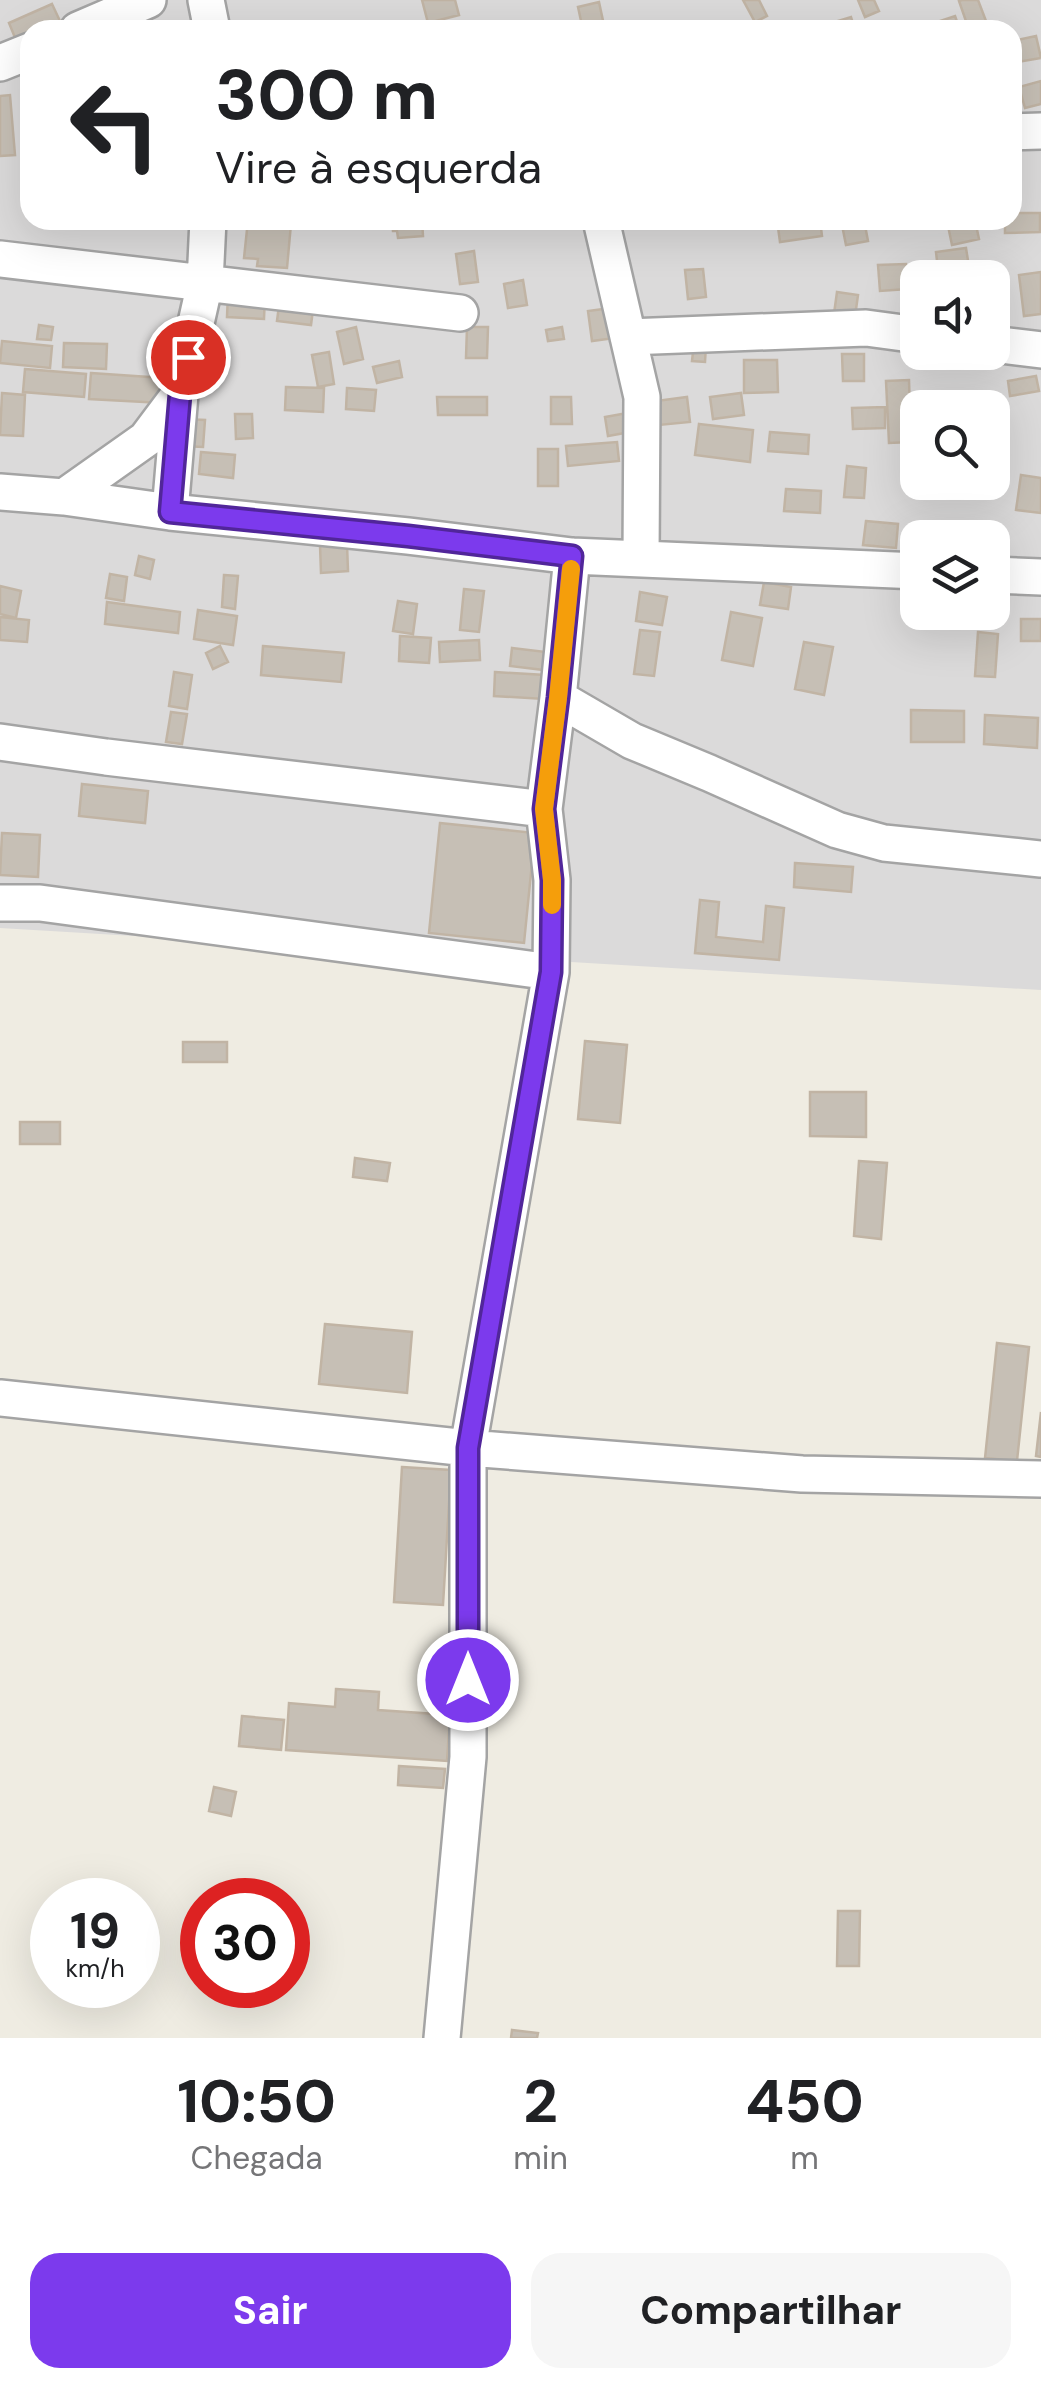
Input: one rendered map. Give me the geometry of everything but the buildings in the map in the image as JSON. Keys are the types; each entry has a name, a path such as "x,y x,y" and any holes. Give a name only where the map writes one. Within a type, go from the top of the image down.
{"street":[{"path":"101,20 148,0"},
{"path":"170,512 180,394 206,283 208,230"},
{"path":"603,230 642,397 641,559"},
{"path":"0,259 460,312"},
{"path":"628,336 866,328 900,333"},
{"path":"1010,346 1041,350"},
{"path":"64,497 146,439 180,394"},
{"path":"0,492 572,556 900,570"},
{"path":"442,2038 468,1757 468,1448 551,972 552,880 544,809 572,556"},
{"path":"1010,575 1041,577"},
{"path":"558,698 632,742 837,830 884,844 1041,859"},
{"path":"0,742 544,809"},
{"path":"0,903 40,903 551,972"},
{"path":"0,1398 468,1448 802,1474 1041,1479"}],"shaded area":[{"path":"0,0 1041,0 1041,990 0,928"}],"slow traffic":[{"path":"552,905 544,809 571,569"}],"route":[{"path":"188,357 180,394 170,512 572,556 544,809 552,880 551,972 468,1448 468,1680"}]}
